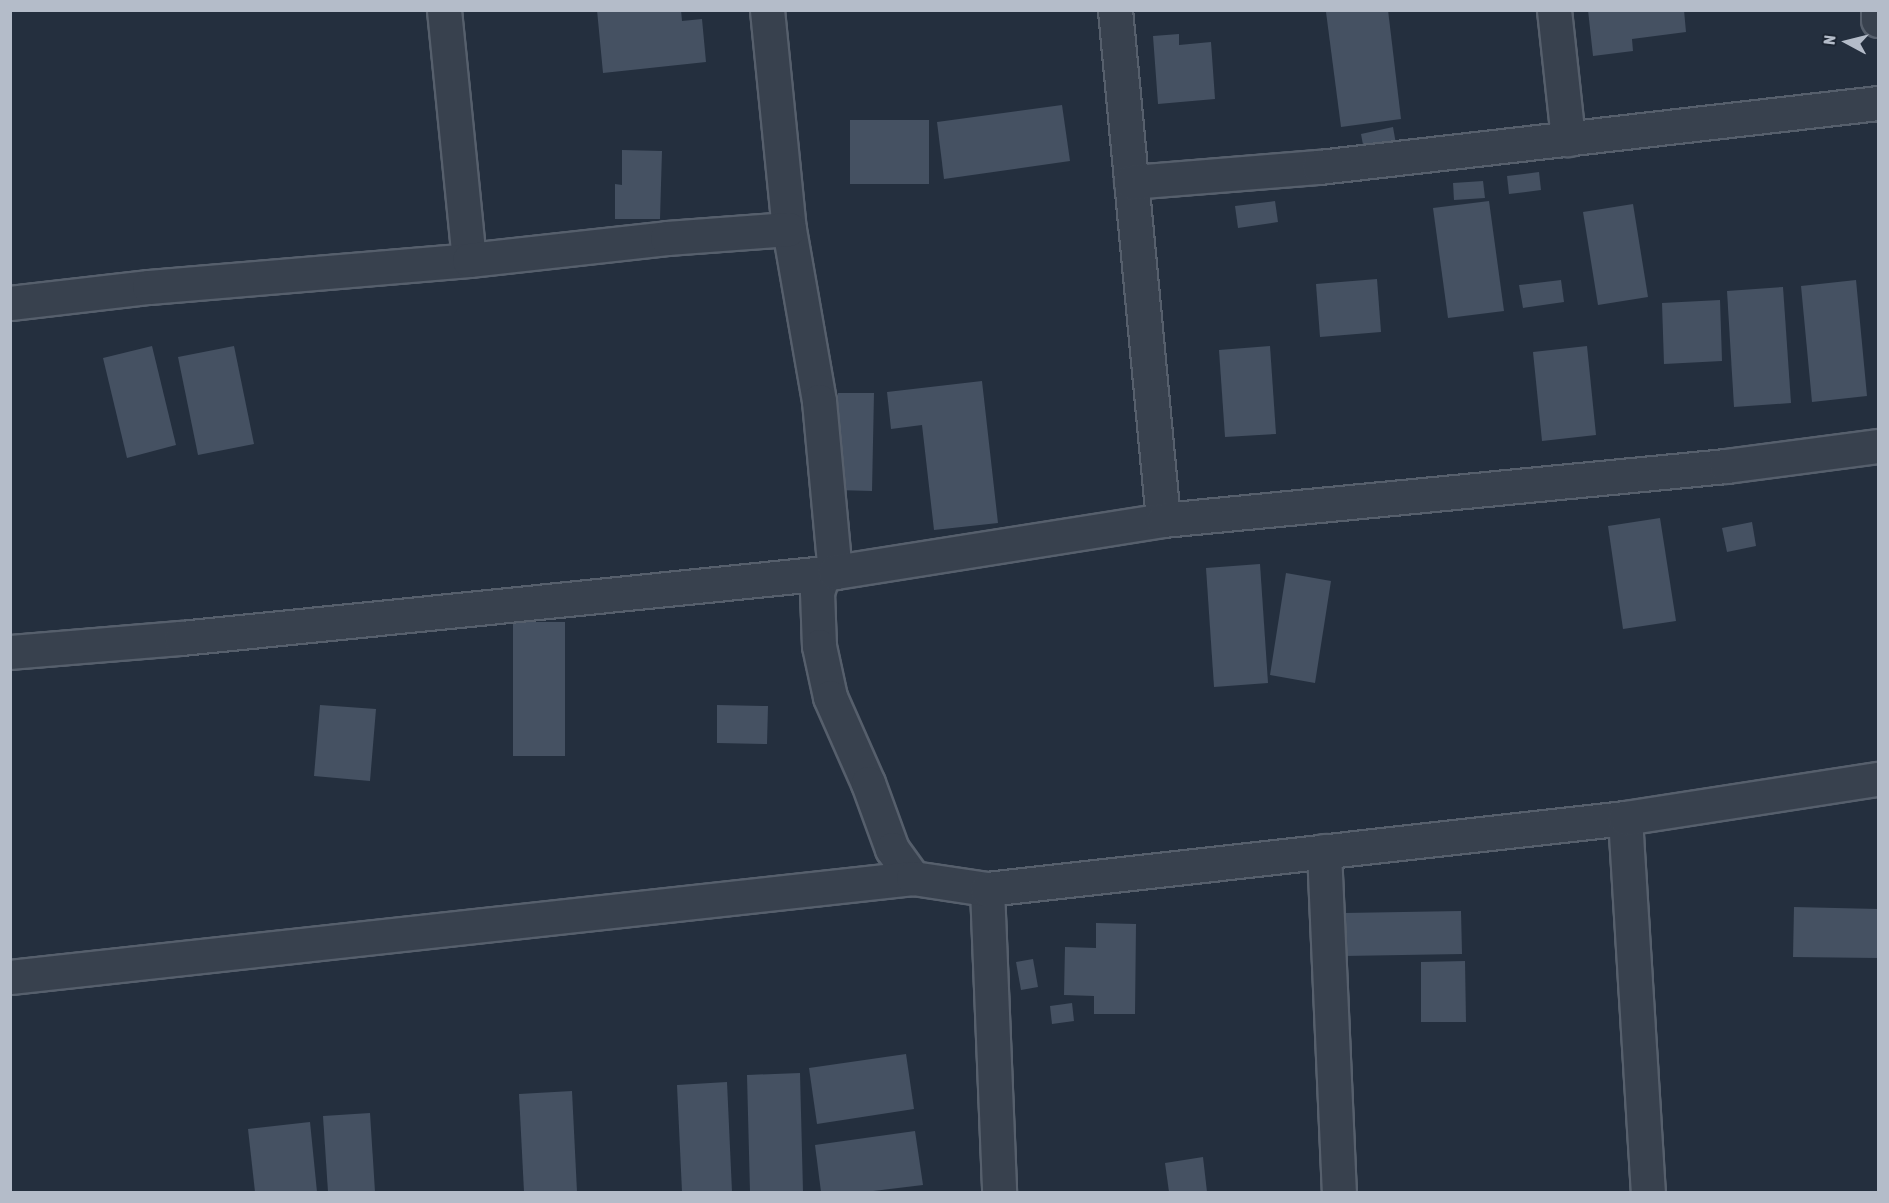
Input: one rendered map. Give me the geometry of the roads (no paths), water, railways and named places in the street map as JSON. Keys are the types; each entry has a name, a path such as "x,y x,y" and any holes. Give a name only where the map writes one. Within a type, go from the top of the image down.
{"street":[{"path":"444,10 470,260"},
{"path":"767,10 789,229 819,402 835,572"},
{"path":"1115,10 1163,520"},
{"path":"1554,10 1568,139"},
{"path":"1878,10 1878,20"},
{"path":"1131,182 1319,167 1878,103"},
{"path":"10,303 149,287 470,260 667,238 789,229"},
{"path":"913,878 892,849 868,783 830,697 819,646 817,592 823,574 1163,520 1726,466 1878,446"},
{"path":"10,652 181,638 835,572"},
{"path":"10,977 913,878 987,889 1625,818 1878,779"},
{"path":"1625,818 1648,1192"},
{"path":"1324,851 1339,1192"},
{"path":"987,889 999,1192"}]}
